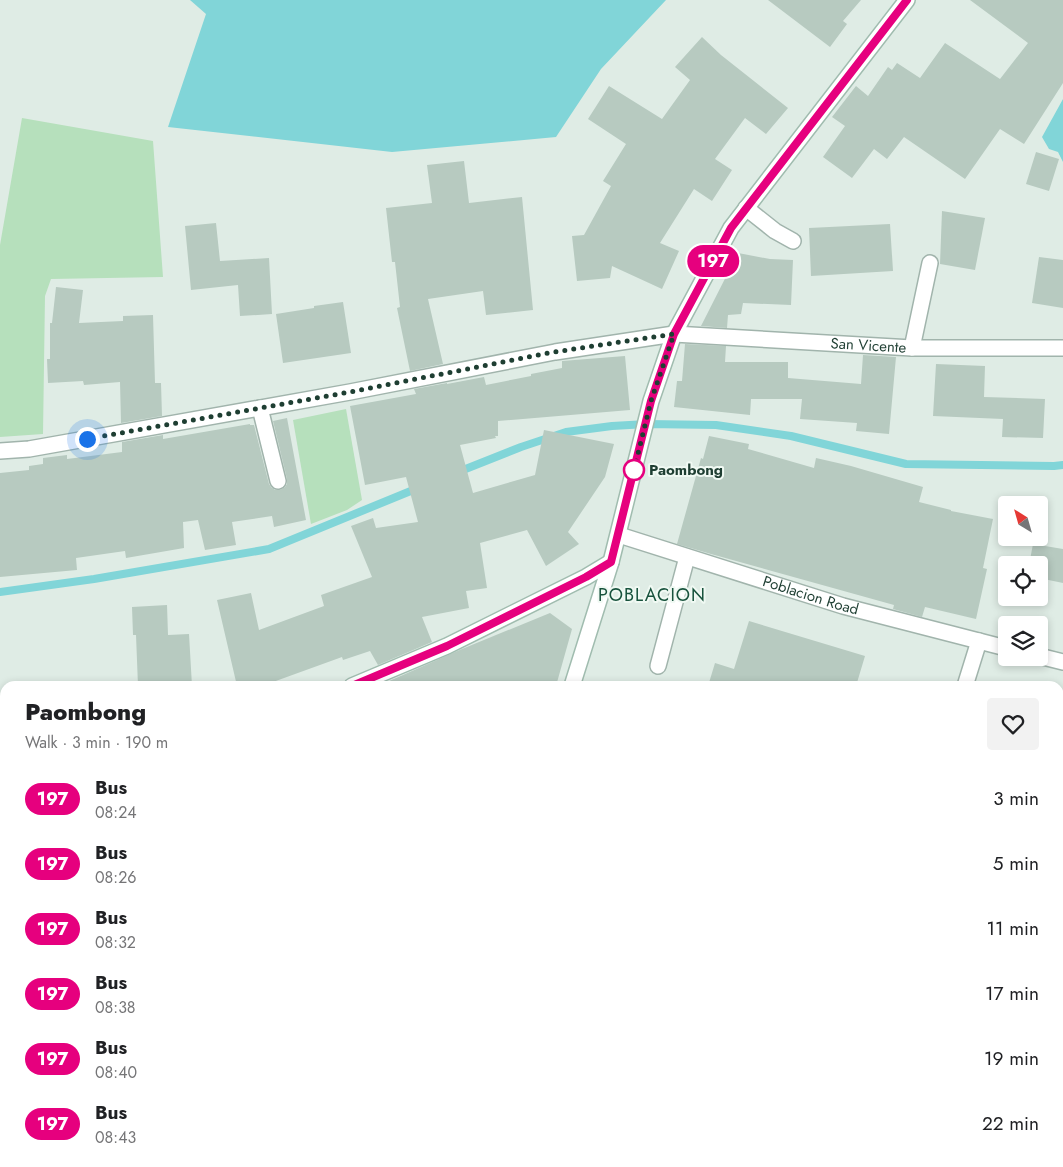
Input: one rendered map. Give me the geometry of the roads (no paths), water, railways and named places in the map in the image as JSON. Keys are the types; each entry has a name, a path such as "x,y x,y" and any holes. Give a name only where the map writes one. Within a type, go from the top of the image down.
{"street":[{"path":"574,681 619,535 651,401 674,334 731,228 907,0"},
{"path":"746,208 775,231 794,241"},
{"path":"912,348 930,263"},
{"name":"San Vicente","path":"0,451 29,449 350,392 554,352 674,334 912,348 1063,348"},
{"path":"260,408 278,481"},
{"name":"Poblacion Road","path":"619,535 843,606 998,646"},
{"path":"658,666 688,557"},
{"path":"364,681 447,646 586,577 611,562"},
{"path":"967,681 979,640"},
{"path":"1048,658 1063,662"}],"water":[{"path":"190,0 666,0 601,69 556,137 392,152 168,127 206,14"},
{"path":"1063,99 1063,162 1058,152 1049,149 1042,137"}],"waterway":[{"path":"458,472 521,447 566,432 647,424 716,425 791,436 906,464 1063,465"},
{"path":"0,592 94,579 269,549 418,488"}],"place":[{"name":"Paombong","path":"634,470"}],"district":[{"name":"POBLACION","path":"652,595"}]}
